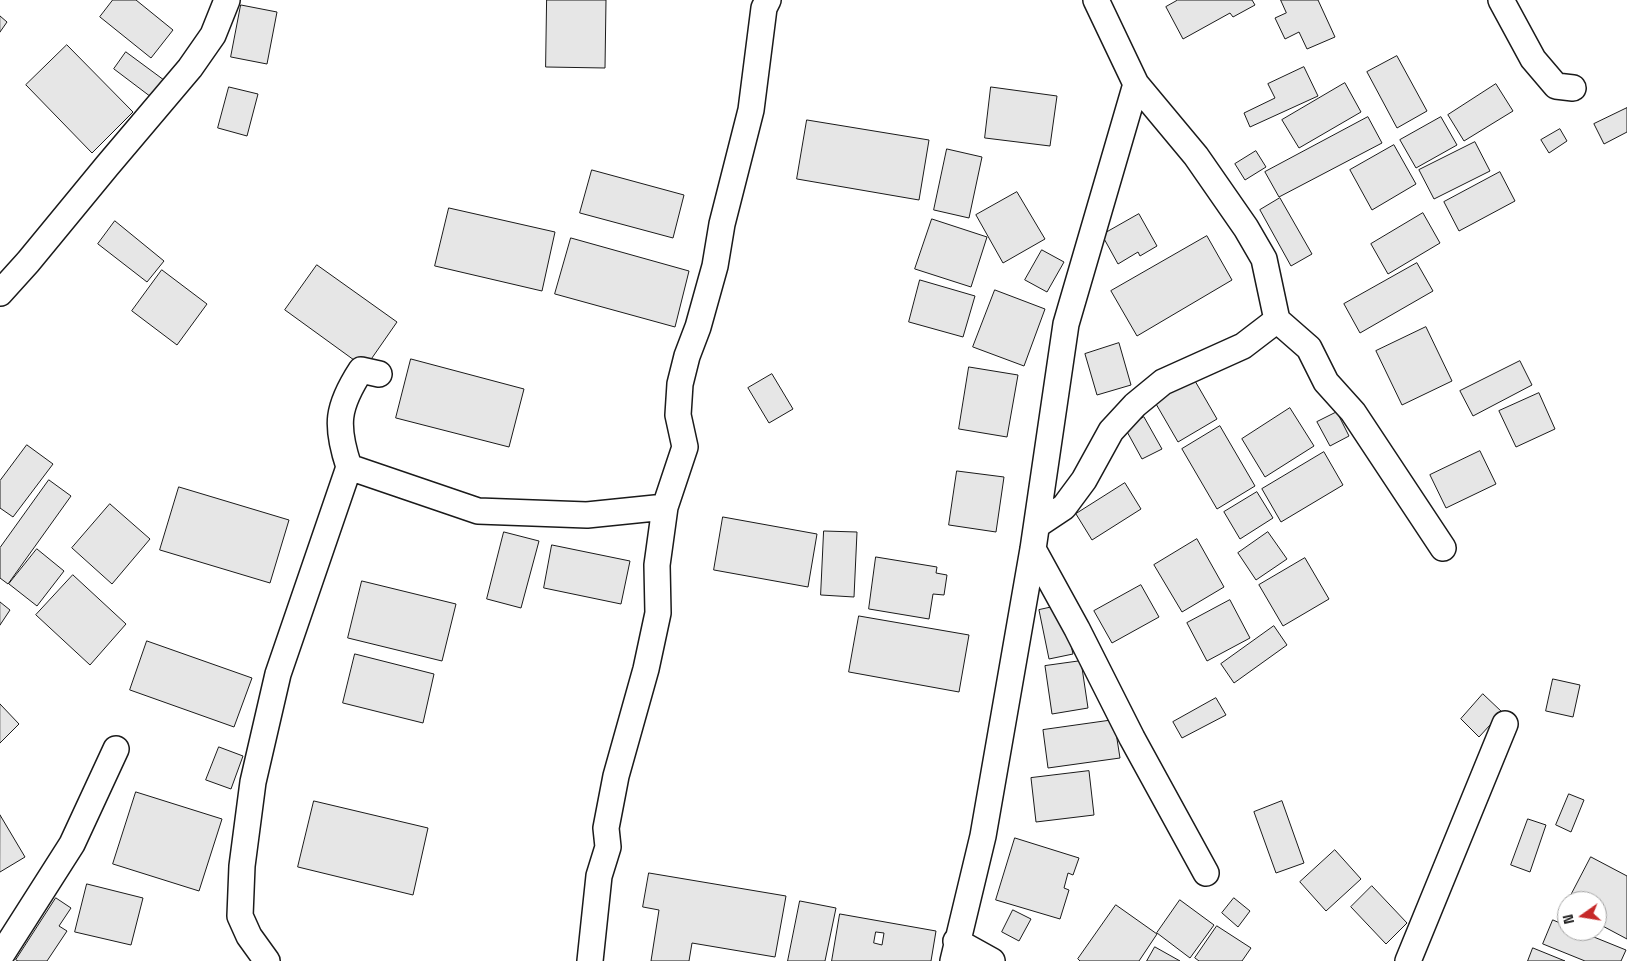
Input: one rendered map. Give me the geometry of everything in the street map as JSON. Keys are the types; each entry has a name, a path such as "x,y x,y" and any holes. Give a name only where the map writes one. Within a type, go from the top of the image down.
{"street":[{"path":"0,293 190,68 213,34 227,0"},
{"path":"590,961 600,876 608,846 606,828 616,776 646,669 658,613 658,564 665,507 685,447 678,415 680,384 716,266 722,224 751,110 764,8 768,0"},
{"path":"1096,0 1136,84 1196,156 1246,228 1264,259 1277,320 1309,348 1326,382 1353,412 1443,548"},
{"path":"1501,0 1533,59 1556,86 1573,88"},
{"path":"992,961 954,951 983,836 1033,549 1066,324 1136,84"},
{"path":"1036,525 1064,507 1084,480 1111,431 1135,405 1163,382 1243,346 1277,320"},
{"path":"268,961 250,936 240,916 242,866 253,782 278,674 349,467 342,447 340,429 342,406 351,386 362,370 379,374"},
{"path":"349,467 478,511 587,516 665,507"},
{"path":"1033,549 1077,629 1132,738 1206,873"},
{"path":"1408,961 1505,724"},
{"path":"0,957 72,844 116,749"}],"building":[{"path":"113,0 136,0 173,30 151,58 100,17"},
{"path":"547,0 606,0 605,68 546,67"},
{"path":"1178,0 1252,0 1255,5 1233,17 1230,13 1183,39 1166,7"},
{"path":"1281,0 1318,0 1335,37 1307,49 1299,32 1285,39 1275,18 1286,13"},
{"path":"241,5 277,12 267,64 231,57"},
{"path":"0,16 7,22 0,32"},
{"path":"67,45 133,112 92,153 26,85"},
{"path":"126,52 168,83 155,100 114,69"},
{"path":"1397,56 1427,111 1397,128 1367,72"},
{"path":"1304,67 1318,96 1250,127 1244,113 1275,98 1268,84"},
{"path":"1345,83 1361,112 1299,148 1282,120"},
{"path":"1496,84 1513,111 1464,141 1448,115"},
{"path":"229,87 258,94 247,136 218,128"},
{"path":"991,87 1057,96 1050,146 985,138"},
{"path":"1627,108 1627,132 1604,144 1594,124"},
{"path":"1368,117 1382,143 1279,197 1265,172"},
{"path":"1441,117 1457,145 1416,168 1400,140"},
{"path":"807,120 929,140 919,200 797,179"},
{"path":"1560,129 1567,141 1549,153 1541,140"},
{"path":"1475,142 1490,171 1434,199 1419,170"},
{"path":"1394,145 1416,184 1372,210 1350,170"},
{"path":"947,149 982,157 969,218 934,210"},
{"path":"1256,151 1266,167 1245,180 1235,164"},
{"path":"592,170 684,195 673,238 580,213"},
{"path":"1500,172 1515,201 1459,231 1444,202"},
{"path":"1017,192 1045,239 1003,263 976,215"},
{"path":"1280,198 1312,254 1291,266 1260,210"},
{"path":"449,208 555,232 542,291 435,266"},
{"path":"1423,213 1440,243 1388,274 1371,244"},
{"path":"1139,214 1157,246 1140,256 1138,252 1118,264 1102,235"},
{"path":"932,219 987,237 971,287 915,269"},
{"path":"115,221 164,261 147,282 98,244"},
{"path":"1207,236 1232,280 1137,336 1111,291"},
{"path":"571,238 689,271 675,327 555,294"},
{"path":"1042,250 1064,262 1047,292 1025,280"},
{"path":"1417,263 1433,291 1360,333 1344,304"},
{"path":"317,265 397,322 365,368 285,310"},
{"path":"162,270 207,304 177,345 132,311"},
{"path":"920,280 975,296 963,337 909,322"},
{"path":"995,290 1045,309 1024,366 973,347"},
{"path":"1426,327 1452,381 1402,405 1376,351"},
{"path":"1119,343 1131,385 1097,395 1085,354"},
{"path":"411,359 524,389 509,447 396,418"},
{"path":"1520,361 1532,385 1473,416 1460,391"},
{"path":"969,367 1018,375 1007,437 959,429"},
{"path":"772,374 793,409 769,423 748,388"},
{"path":"1191,374 1217,419 1178,442 1152,397"},
{"path":"1539,393 1555,429 1516,447 1499,411"},
{"path":"1290,408 1314,446 1265,477 1242,439"},
{"path":"1337,412 1349,436 1330,446 1317,422"},
{"path":"1144,417 1162,449 1142,459 1125,428"},
{"path":"1220,426 1255,486 1217,509 1182,449"},
{"path":"27,445 53,464 13,517 0,508 0,481"},
{"path":"1480,451 1496,484 1446,508 1430,475"},
{"path":"1324,452 1343,485 1281,522 1262,489"},
{"path":"957,471 1004,477 996,532 949,525"},
{"path":"49,480 71,496 8,584 0,578 0,548"},
{"path":"1125,483 1141,509 1092,540 1076,514"},
{"path":"179,487 289,520 270,583 160,550"},
{"path":"1257,492 1273,518 1240,539 1224,512"},
{"path":"110,504 150,539 112,584 72,548"},
{"path":"723,517 817,534 808,587 714,570"},
{"path":"824,531 857,532 854,597 821,595"},
{"path":"504,532 539,541 521,608 487,599"},
{"path":"1268,532 1287,559 1256,580 1238,553"},
{"path":"1197,539 1224,587 1182,612 1154,565"},
{"path":"552,545 630,561 621,604 544,588"},
{"path":"37,549 64,571 37,606 9,584"},
{"path":"876,557 937,567 936,573 947,575 944,595 933,594 929,619 869,609"},
{"path":"1305,558 1329,599 1283,626 1259,585"},
{"path":"73,575 126,624 90,665 36,615"},
{"path":"362,581 456,604 442,661 348,638"},
{"path":"1141,585 1159,617 1112,643 1094,611"},
{"path":"1230,600 1250,638 1207,661 1187,623"},
{"path":"0,602 10,610 0,625"},
{"path":"1062,605 1073,654 1049,659 1039,610"},
{"path":"859,616 969,635 959,692 849,672"},
{"path":"1274,626 1287,645 1234,683 1221,664"},
{"path":"147,641 252,678 234,727 130,690"},
{"path":"355,654 434,674 423,723 343,703"},
{"path":"1081,661 1088,708 1052,714 1045,666"},
{"path":"1553,679 1580,685 1573,717 1546,711"},
{"path":"1483,694 1502,712 1479,737 1461,719"},
{"path":"1216,698 1226,715 1182,738 1173,722"},
{"path":"0,704 19,724 0,743"},
{"path":"1114,720 1120,758 1048,768 1043,730"},
{"path":"219,747 243,756 231,789 206,780"},
{"path":"1089,771 1094,815 1036,822 1031,778"},
{"path":"136,792 222,819 199,891 113,864"},
{"path":"1569,794 1584,800 1571,832 1556,825"},
{"path":"314,801 428,828 413,895 298,867"},
{"path":"1282,801 1304,863 1276,873 1254,812"},
{"path":"0,815 25,857 0,872"},
{"path":"1528,819 1546,825 1530,872 1511,865"},
{"path":"1015,838 1079,858 1073,875 1068,873 1064,888 1069,890 1060,919 996,900"},
{"path":"1335,850 1361,879 1326,911 1300,882"},
{"path":"1591,857 1627,876 1627,939 1607,928 1607,891 1573,891"},
{"path":"649,873 786,896 775,957 692,943 689,961 651,961 659,910 643,907"},
{"path":"87,884 143,898 131,945 75,932"},
{"path":"1372,886 1407,923 1386,944 1351,907"},
{"path":"56,898 71,908 59,926 67,931 47,961 16,960"},
{"path":"1234,898 1250,911 1238,927 1222,913"},
{"path":"1180,900 1214,925 1190,958 1157,933"},
{"path":"800,901 836,908 825,961 788,961"},
{"path":"1116,905 1157,934 1139,961 1080,961 1078,959"},
{"path":"1013,910 1031,919 1019,941 1002,932"},
{"path":"840,914 936,931 931,961 832,961","holes":["876,932 884,933 882,945 874,943"]},
{"path":"1553,920 1557,922 1557,941 1604,941 1626,950 1621,961 1585,961 1543,944"},
{"path":"1217,926 1251,948 1242,961 1199,961 1195,958"},
{"path":"1155,947 1180,961 1147,961"},
{"path":"1533,948 1565,961 1528,961"}]}
